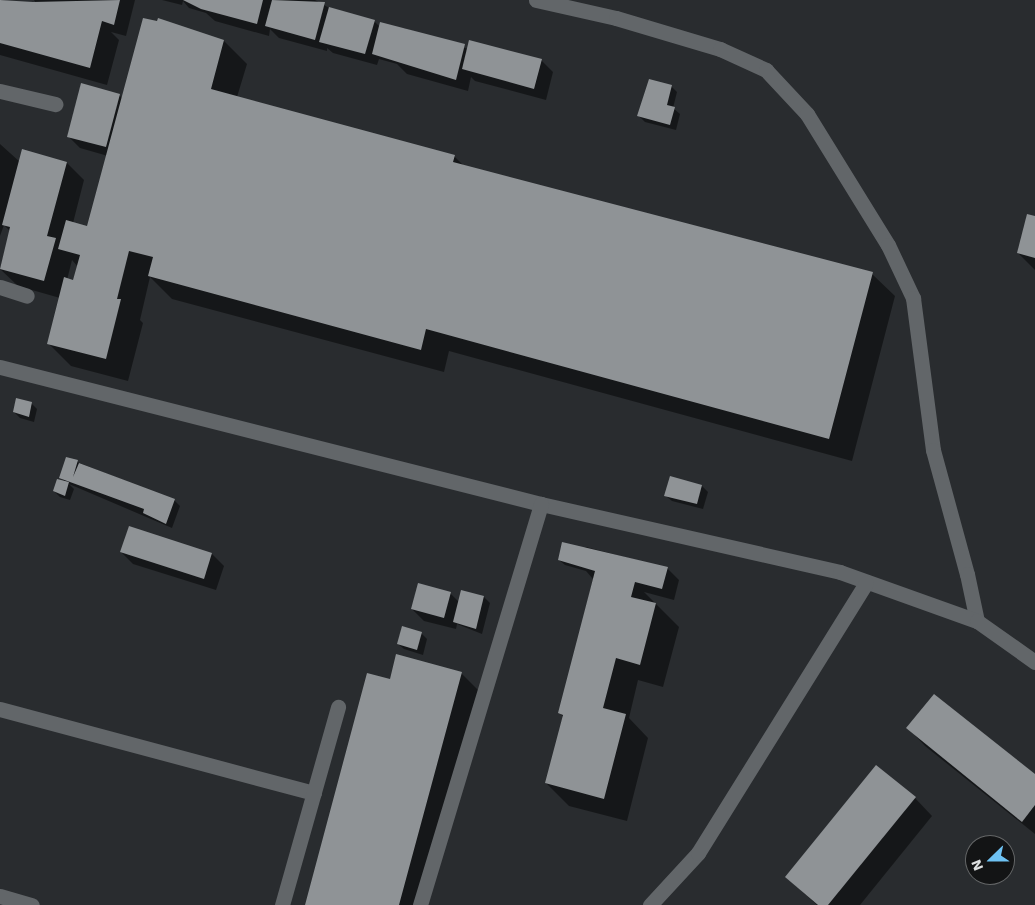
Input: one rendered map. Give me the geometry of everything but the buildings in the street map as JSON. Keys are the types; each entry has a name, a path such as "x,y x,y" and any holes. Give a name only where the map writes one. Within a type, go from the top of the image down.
{"lane":[{"path":"536,0 616,18 720,49 766,70 807,114 888,245 913,298 933,450 967,574 976,621"},
{"path":"0,91 55,104"},
{"path":"0,287 27,296"},
{"path":"0,368 542,504 840,572 866,583 976,621 1034,659"},
{"path":"420,905 542,504"},
{"path":"650,905 698,853 866,583"},
{"path":"282,905 338,707"},
{"path":"0,709 314,794"},
{"path":"0,896 32,905"}]}
